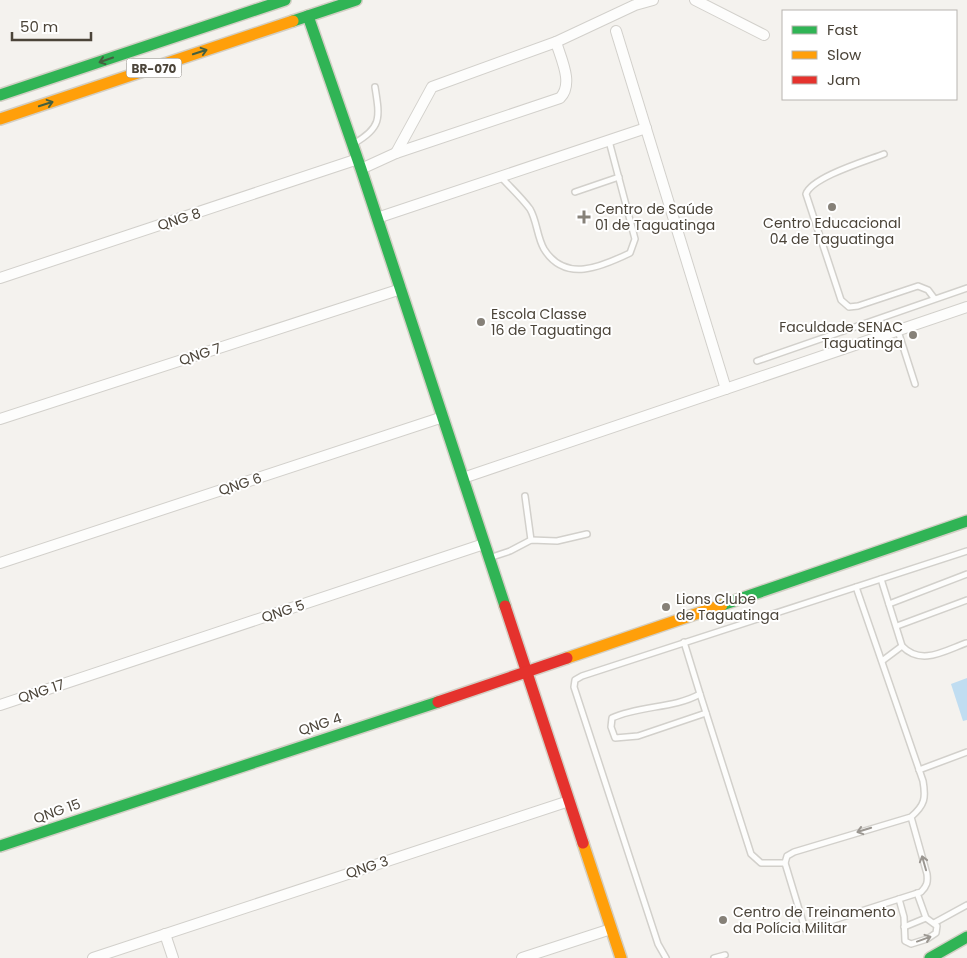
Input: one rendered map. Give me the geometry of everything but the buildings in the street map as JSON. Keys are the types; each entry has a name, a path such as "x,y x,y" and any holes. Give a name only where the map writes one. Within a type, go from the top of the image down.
{"main road":[{"name":"BR-070","path":"0,95 285,0"},
{"name":"BR-070","path":"0,119 356,0"},
{"path":"308,16 353,144 621,958"},
{"name":"QNG 4","path":"124,805 526,672 967,521"},
{"name":"QNG 15","path":"0,846 124,805"},
{"path":"930,958 967,937"}],"street":[{"path":"396,153 432,87 556,42 635,5 653,0"},
{"path":"696,0 764,36"},
{"path":"616,31 726,389"},
{"name":"QNG 8","path":"0,278 396,153 560,98 566,92 567,85 556,42"},
{"path":"377,218 646,128"},
{"name":"QNG 7","path":"0,419 401,290"},
{"path":"463,478 967,307"},
{"name":"QNG 6","path":"0,563 442,417"},
{"name":"QNG 5","path":"82,678 484,544"},
{"name":"QNG 17","path":"0,705 82,678"},
{"name":"QNG 3","path":"93,958 569,801"},
{"path":"522,958 611,929"},
{"path":"165,934 173,958"}],"lane":[{"path":"353,144 369,135 375,128 379,112 375,87"},
{"path":"501,177 530,210 543,248 557,265 580,270 607,264 630,253 635,239 609,141"},
{"path":"884,154 818,181 808,188 806,194 841,300 849,307 858,306 918,286 928,290 934,298"},
{"path":"574,192 619,177"},
{"path":"757,361 967,288"},
{"path":"898,330 914,384"},
{"path":"525,496 532,540"},
{"path":"489,558 532,540 557,541 587,534"},
{"path":"666,958 658,944 574,687 575,680 684,642 967,551"},
{"path":"890,604 967,574"},
{"path":"881,579 902,646 910,654 926,658 966,643"},
{"path":"856,587 919,770 926,797 921,808 911,817 794,852 787,856 785,863 805,929 917,893 928,884 911,817"},
{"path":"897,626 967,600"},
{"path":"684,642 751,854 761,863 785,863"},
{"path":"882,661 902,646"},
{"path":"700,694 671,704 623,713 612,718 611,727 615,738 638,736 706,713"},
{"path":"919,770 967,752"},
{"path":"899,899 905,941 911,944 932,937 937,928 934,923 926,918 917,893"},
{"path":"934,923 967,905"},
{"path":"904,927 926,918"},
{"path":"714,958 725,955"}],"water":[{"path":"967,678 967,720 963,721 951,684"}],"traffic: fast":[{"path":"0,95 285,0"},
{"path":"293,21 356,0"},
{"path":"308,16 361,169 505,606"},
{"path":"722,605 967,521"},
{"path":"0,846 438,702"},
{"path":"930,958 967,937"}],"traffic: slow":[{"path":"0,119 293,21"},
{"path":"567,658 722,605"},
{"path":"583,843 621,958"}],"traffic: jam":[{"path":"505,606 583,843"},
{"path":"438,702 567,658"}],"place":[{"name":"Centro Educacional 04 de Taguatinga","path":"832,207"},
{"name":"Centro de Saúde 01 de Taguatinga","path":"584,217"},
{"name":"Escola Classe 16 de Taguatinga","path":"481,322"},
{"name":"Faculdade SENAC Taguatinga","path":"913,335"},
{"name":"Lions Clube de Taguatinga","path":"666,607"},
{"name":"Centro de Treinamento da Polícia Militar","path":"723,920"}]}
